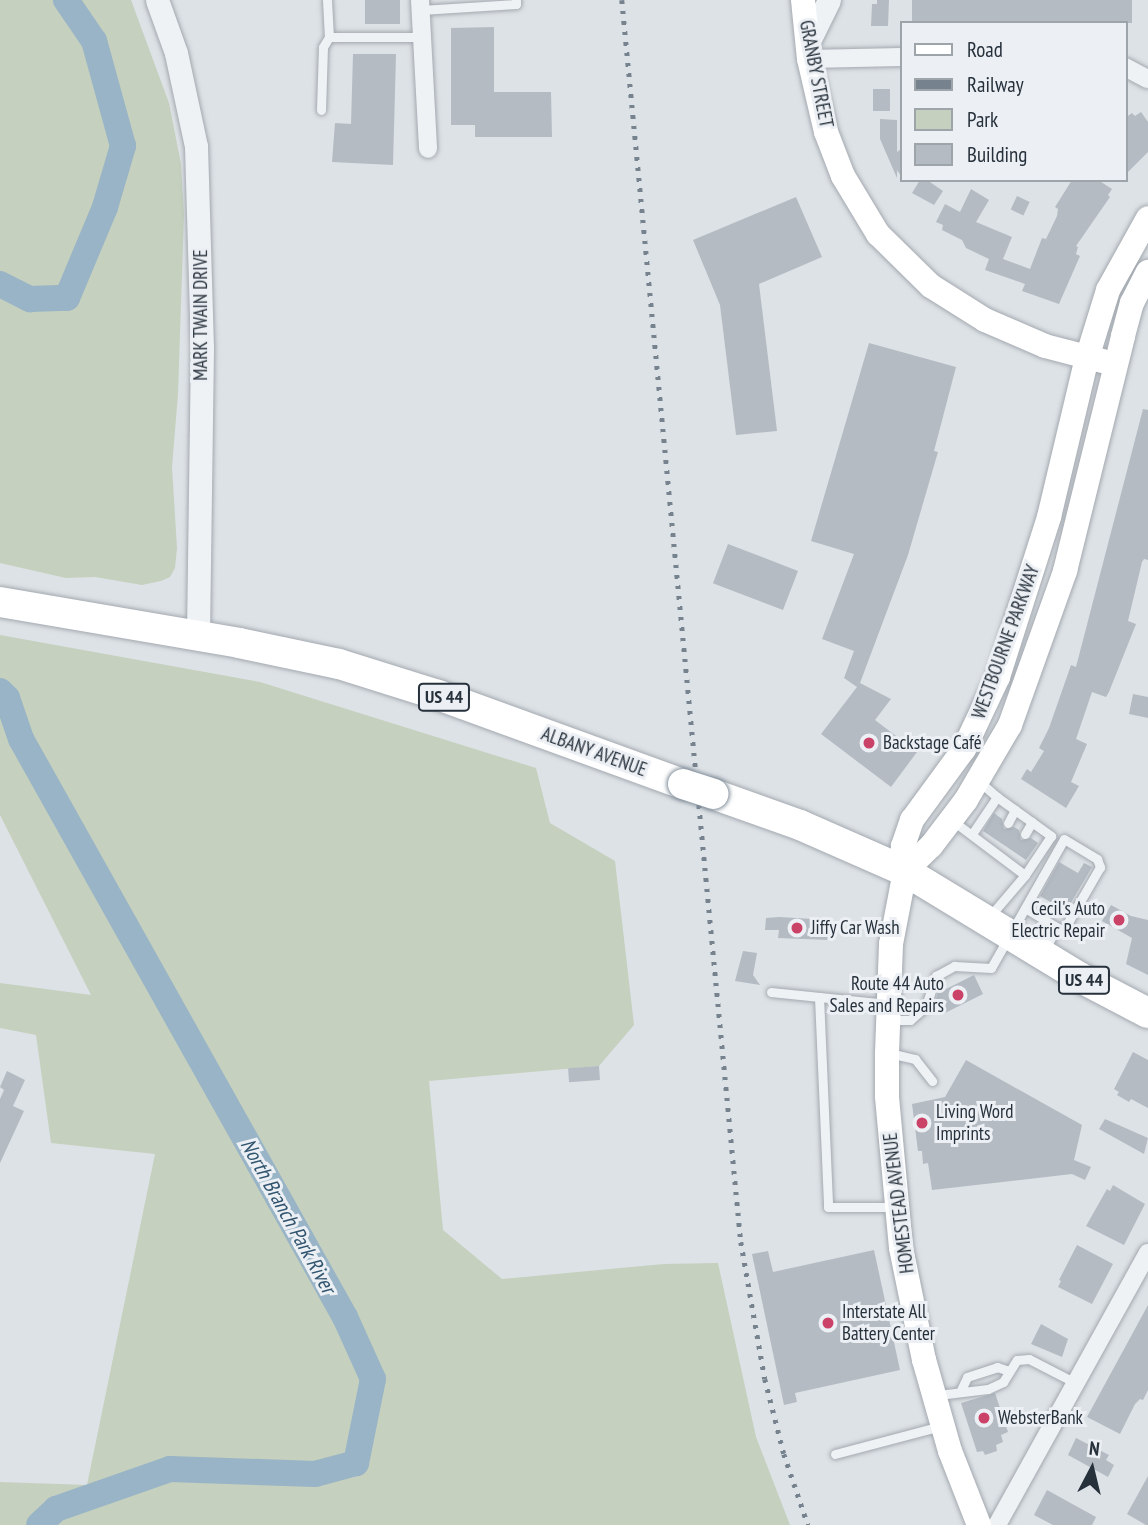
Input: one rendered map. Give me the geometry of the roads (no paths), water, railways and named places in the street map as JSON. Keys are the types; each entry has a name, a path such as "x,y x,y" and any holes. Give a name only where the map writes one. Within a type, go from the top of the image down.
{"highway":[{"name":"ALBANY AVENUE","path":"0,602 314,658 363,671 800,825 905,871 1042,954 1148,1013"}],"main road":[{"name":"GRANBY STREET","path":"803,0 808,52 834,154 848,185 878,234 931,286 985,320 1011,334 1118,365"},
{"name":"WESTBOURNE PARKWAY","path":"905,871 903,846 909,827 949,773 972,734 998,677 1049,517 1087,358 1108,290 1148,218"},
{"name":"WESTBOURNE PARKWAY","path":"905,871 931,846 962,827 978,781 1010,725 1051,615 1086,494 1132,303 1148,272"},
{"path":"1023,604 1051,615"},
{"name":"HOMESTEAD AVENUE","path":"905,871 891,944 887,1053 887,1096 897,1207 914,1312 934,1396 979,1525"}],"street":[{"name":"MARK TWAIN DRIVE","path":"157,0 180,66 196,146 202,348 198,636"},
{"path":"829,0 808,52 900,57"},
{"path":"421,5 428,149"},
{"path":"1127,68 1148,79"},
{"path":"997,1525 1148,1253"}],"lane":[{"path":"321,110 323,47 329,37 327,0"},
{"path":"421,5 516,4 516,0"},
{"path":"329,37 423,37"},
{"path":"771,992 819,997 889,1012 909,1020 926,1006 936,976 954,966 991,968 999,927 1025,875 1051,836 978,781"},
{"path":"998,797 962,827 1025,875"},
{"path":"1008,823 1016,810"},
{"path":"1026,834 1032,822"},
{"path":"999,927 1025,908 1064,839 1097,859 1100,867 1063,931 1025,908"},
{"path":"990,849 997,840"},
{"path":"1009,863 1014,853"},
{"path":"1042,954 1057,927"},
{"path":"819,997 828,1207 897,1207"},
{"path":"887,1053 915,1059 932,1081"},
{"path":"934,1396 961,1390 973,1392 988,1389 1003,1382 1017,1360 1028,1359 1076,1382"},
{"path":"961,1390 967,1377 997,1367 1009,1371"},
{"path":"835,1454 943,1426"}],"waterway":[{"name":"North Branch Park River","path":"0,284 30,299 67,298 105,207 123,146 94,41 66,0"},
{"name":"North Branch Park River","path":"0,691 7,698 21,739 345,1317 373,1379 356,1463 315,1474 170,1469 56,1509 39,1525"}],"railway":[{"path":"622,0 741,1242 765,1379 784,1454 808,1525"}],"place":[{"name":"Backstage Café","path":"869,743"},
{"name":"Cecil's Auto Electric Repair","path":"1119,920"},
{"name":"Jiffy Car Wash","path":"797,928"},
{"name":"Route 44 Auto Sales and Repairs","path":"958,995"},
{"name":"Living Word Imprints","path":"922,1123"},
{"name":"Interstate All Battery Center","path":"828,1323"},
{"name":"WebsterBank","path":"984,1418"}]}
